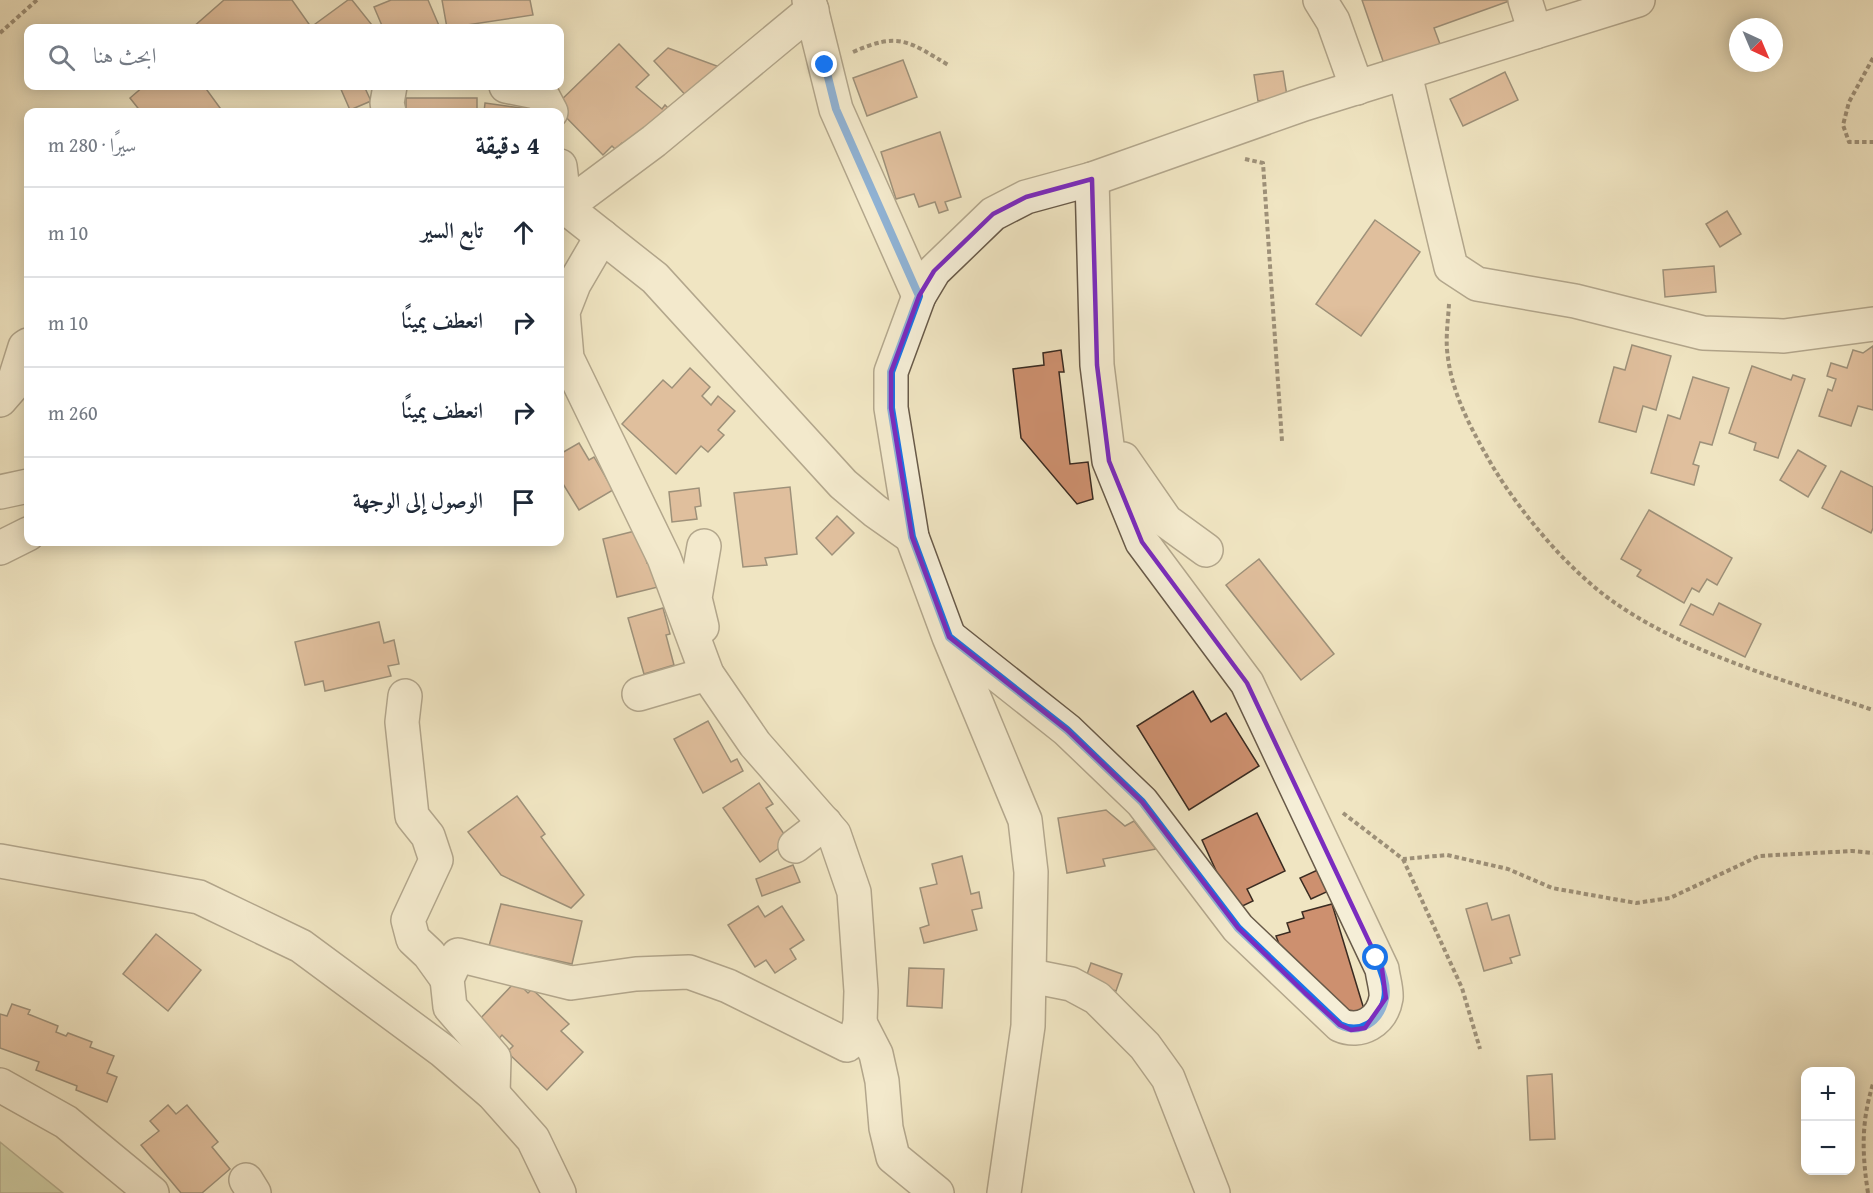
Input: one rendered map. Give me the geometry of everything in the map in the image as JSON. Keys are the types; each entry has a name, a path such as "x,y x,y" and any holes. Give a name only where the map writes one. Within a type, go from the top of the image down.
{"street":[{"path":"1320,0 1333,21 1357,88"},
{"path":"1525,0 1536,32"},
{"path":"1004,1193 1028,1026 1031,872 1025,820 949,637 912,537 891,408 891,372 919,296 934,271 993,214 1026,197 1092,179 1357,88 1638,0"},
{"path":"564,208 654,141 810,5 836,109 919,296"},
{"path":"1405,74 1451,267 1477,284 1575,301 1703,333 1784,336 1873,324"},
{"path":"388,108 389,90"},
{"path":"526,90 541,93 549,108"},
{"path":"949,637 1067,730 1142,802 1238,928 1340,1025 1351,1030 1365,1028 1379,1013 1386,998 1382,969 1247,683 1142,542 1109,461 1097,365 1092,179"},
{"path":"564,210 602,236 655,278 843,484 875,511 912,537"},
{"path":"564,307 574,284 602,236"},
{"path":"447,979 458,955 571,982 636,974 689,972 728,986 846,1045 856,1036 861,1023 854,892 834,834 755,744 711,681 664,558 567,358 564,330"},
{"path":"0,400 13,385 24,350"},
{"path":"1106,435 1166,521 1206,550"},
{"path":"0,492 24,487"},
{"path":"0,548 24,536"},
{"path":"704,546 695,598 711,681"},
{"path":"639,694 711,681"},
{"path":"405,696 402,722 412,816 428,836 436,860 408,920 413,939 429,954 447,979 450,1007 494,1058 493,1094"},
{"path":"795,846 825,823"},
{"path":"0,861 200,897 301,946 443,1051 493,1094 533,1140 559,1193"},
{"path":"1030,976 1071,984 1097,998 1145,1046 1168,1078 1213,1193"},
{"path":"861,1023 876,1053 882,1081 886,1128 893,1156 937,1193"},
{"path":"0,1085 66,1122 152,1193"}],"path":[{"path":"0,33 37,0"},
{"path":"825,65 864,47 892,39 913,44 950,66"},
{"path":"1873,58 1849,102 1843,125 1849,142 1873,142"},
{"path":"1243,159 1263,163 1270,233 1282,441"},
{"path":"1451,267 1446,340 1456,390 1474,434 1511,496 1559,554 1620,606 1691,646 1741,666 1873,710"},
{"path":"1302,797 1347,814 1402,859 1462,988 1480,1049"},
{"path":"1402,859 1447,855 1508,869 1552,888 1636,903 1670,898 1759,856 1852,851 1873,853"},
{"path":"1868,1193 1863,1158 1863,1122 1873,1084"}],"highlighted area":[{"path":"1092,179 1097,365 1109,461 1142,542 1247,683 1382,969 1386,998 1365,1028 1351,1030 1340,1025 1305,993 1238,928 1142,802 1067,730 949,637 912,537 891,408 891,372 919,296 934,271 993,214 1026,197"}],"green space":[{"path":"0,1142 63,1193 0,1193"}],"building":[{"path":"224,0 292,0 309,24 197,24"},
{"path":"348,0 352,0 371,24 315,24"},
{"path":"391,0 428,0 438,24 381,24 374,7"},
{"path":"442,0 530,0 533,15 473,24 446,24"},
{"path":"1362,0 1512,0 1434,28 1440,44 1384,64"},
{"path":"619,44 649,75 636,87 662,109 665,105 669,109 628,149 622,143 615,149 612,146 603,155 564,115 564,108 555,106"},
{"path":"668,48 725,69 691,101 654,61"},
{"path":"903,60 917,97 867,116 853,78"},
{"path":"1283,71 1287,96 1258,101 1254,75"},
{"path":"1505,72 1518,100 1463,126 1450,99"},
{"path":"139,90 207,90 220,108 138,108 130,98"},
{"path":"341,90 366,90 371,101 349,108"},
{"path":"406,98 477,98 477,108 406,108"},
{"path":"485,103 521,108 484,108"},
{"path":"940,132 961,197 945,202 948,210 939,213 935,202 919,207 914,194 896,199 881,152"},
{"path":"1727,211 1741,234 1720,247 1706,224"},
{"path":"1375,220 1420,252 1361,336 1316,304"},
{"path":"1714,266 1716,292 1665,297 1663,270"},
{"path":"1632,345 1671,356 1656,410 1643,406 1636,432 1599,422 1614,367 1625,370"},
{"path":"1873,346 1873,410 1858,406 1851,426 1819,416 1828,389 1832,391 1836,379 1827,376 1831,363 1847,368 1853,350 1863,353"},
{"path":"1061,350 1064,372 1059,372 1070,464 1088,462 1093,499 1077,504 1021,438 1013,369 1044,365 1043,353"},
{"path":"1752,366 1791,380 1793,375 1805,379 1778,458 1754,450 1756,443 1729,433"},
{"path":"690,368 710,387 702,396 711,405 718,396 735,411 718,430 724,435 708,452 701,446 676,474 622,424 663,380 672,388"},
{"path":"1693,377 1729,388 1712,445 1700,442 1693,464 1699,466 1694,485 1651,473 1668,415 1680,419"},
{"path":"579,443 589,460 594,457 613,490 579,510 564,486 564,452"},
{"path":"1798,450 1826,466 1808,497 1780,480"},
{"path":"1841,471 1873,487 1871,533 1822,508"},
{"path":"790,487 797,554 765,558 767,565 743,567 734,493"},
{"path":"699,488 701,506 695,507 697,519 672,522 669,492"},
{"path":"1649,510 1732,558 1717,585 1707,579 1699,592 1692,588 1684,603 1637,576 1641,570 1621,559"},
{"path":"837,516 854,533 832,555 816,538"},
{"path":"639,530 647,563 652,562 658,587 617,597 603,539"},
{"path":"1259,559 1334,654 1301,680 1226,585"},
{"path":"1719,603 1761,624 1745,657 1680,625 1691,604 1713,615"},
{"path":"663,608 670,634 666,635 674,665 644,674 628,618"},
{"path":"379,622 384,643 394,640 399,664 388,666 391,676 325,691 323,681 305,685 295,642"},
{"path":"1193,691 1211,722 1226,713 1259,766 1189,810 1137,726"},
{"path":"708,721 731,762 737,759 743,771 703,793 674,739"},
{"path":"759,783 773,804 766,808 789,841 760,862 723,808"},
{"path":"517,796 545,834 541,837 584,895 571,908 501,875 468,832"},
{"path":"1106,810 1125,826 1134,821 1156,849 1103,859 1105,866 1067,873 1058,818"},
{"path":"1257,813 1285,871 1247,889 1253,901 1234,910 1202,840"},
{"path":"962,856 971,894 979,892 982,908 972,910 977,930 924,943 920,928 929,925 920,888 937,884 932,864"},
{"path":"793,865 800,882 762,896 756,879"},
{"path":"1322,868 1333,889 1311,899 1300,878"},
{"path":"1487,903 1492,920 1509,915 1520,955 1510,958 1512,963 1484,971 1466,909"},
{"path":"501,904 582,921 572,964 489,946"},
{"path":"1332,904 1366,1016 1329,1006 1285,960 1276,936 1290,932 1287,923 1304,918 1302,912"},
{"path":"758,906 765,917 782,906 804,940 790,949 796,959 775,973 766,960 755,967 728,925"},
{"path":"156,934 201,970 168,1011 123,974"},
{"path":"1091,963 1122,974 1116,991 1085,980"},
{"path":"909,968 944,969 942,1008 907,1006"},
{"path":"516,981 528,993 532,989 569,1024 561,1031 583,1052 547,1090 507,1052 513,1046 502,1035 496,1042 476,1023"},
{"path":"12,1004 30,1010 28,1014 58,1026 56,1032 66,1036 68,1033 92,1042 90,1047 114,1056 107,1073 117,1077 107,1102 76,1090 77,1086 36,1070 39,1062 0,1048 0,1014 7,1016"},
{"path":"1552,1074 1555,1139 1530,1140 1527,1076"},
{"path":"168,1105 176,1114 187,1105 218,1142 212,1147 230,1169 202,1193 181,1193 141,1145 159,1131 150,1121"}],"route":[{"path":"825,65 836,109 919,296 891,372 891,408 912,537 949,637 1067,730 1142,802 1238,928 1340,1025 1351,1030 1365,1028 1379,1013 1386,998 1382,969 1376,958"}]}
